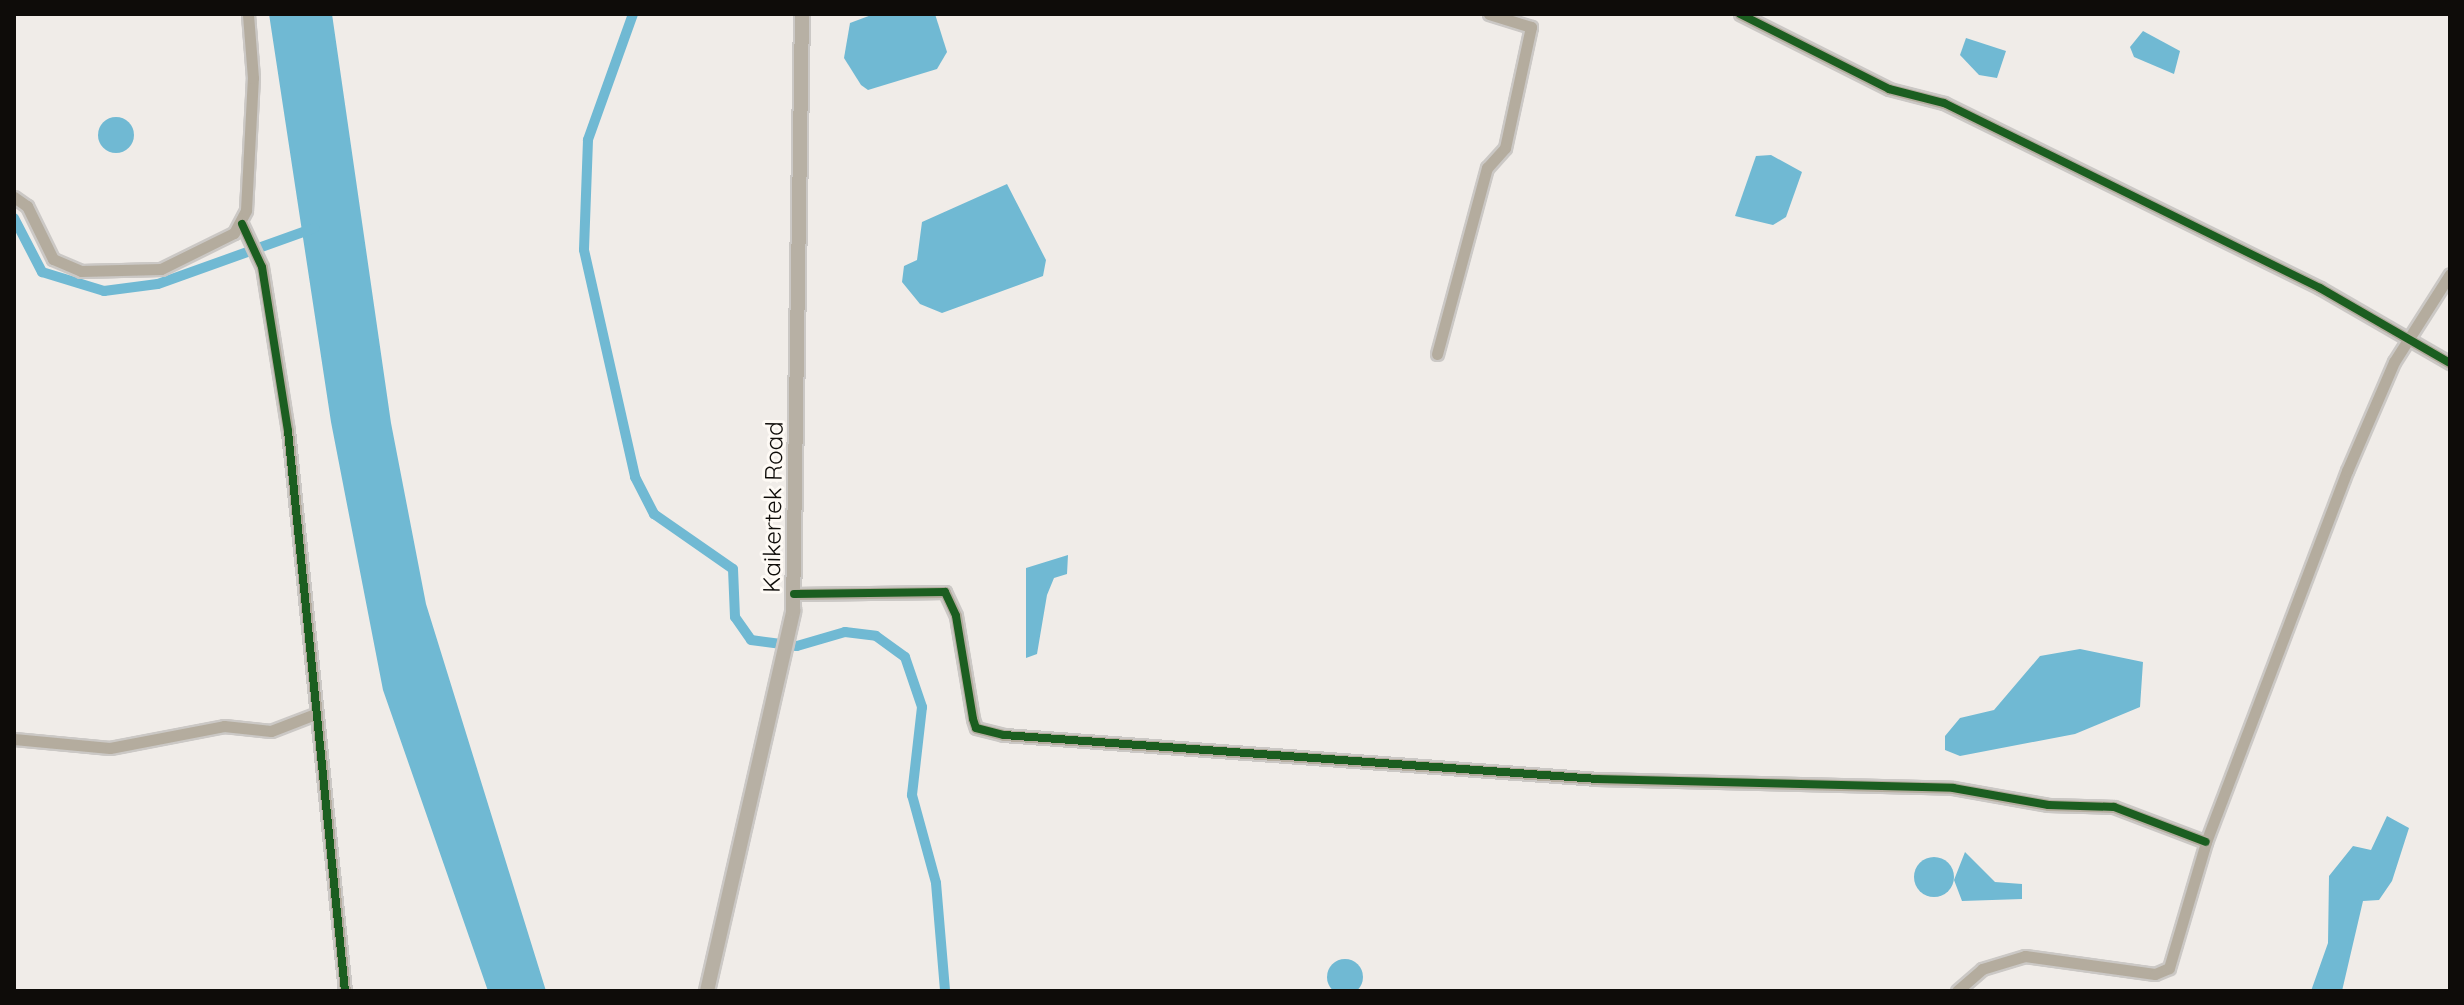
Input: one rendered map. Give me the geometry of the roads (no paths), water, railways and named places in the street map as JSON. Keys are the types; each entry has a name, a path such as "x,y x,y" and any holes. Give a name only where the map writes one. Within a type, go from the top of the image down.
{"main road":[{"name":"Kaikertek Road","path":"707,991 781,683 793,611 802,14"}],"street":[{"path":"248,14 253,78 246,228 262,267 288,431 345,991"},
{"path":"1437,354 1487,168 1505,148 1531,27 1489,14"},
{"path":"1740,14 1889,89 1944,103 2320,288 2406,344 2450,363"},
{"path":"14,197 27,206 53,259 96,273 161,269 246,228"},
{"path":"1957,991 1982,969 2025,956 2164,973 2178,949 2206,842 2347,471 2406,344 2450,274"},
{"path":"794,594 945,592 956,616 976,728 1004,735 1597,779 1953,788 2048,805 2114,807 2206,842"},
{"path":"14,739 110,748 224,726 271,731 315,714"}],"water":[{"path":"269,14 332,14 391,423 426,604 546,991 488,991 383,690 331,422"},
{"path":"874,14 935,14 947,52 937,69 868,90 861,85 844,58 850,23"},
{"path":"2143,31 2180,51 2174,74 2134,57 2130,47"},
{"path":"1966,38 2006,51 1997,78 1979,75 1960,55"},
{"path":"116,117 129,122 134,135 129,148 116,153 103,148 98,135 103,122"},
{"path":"1771,155 1802,172 1786,217 1773,225 1735,216 1756,156"},
{"path":"1007,184 1046,260 1043,276 942,313 920,304 902,282 904,266 917,260 922,222"},
{"path":"1068,555 1067,574 1054,578 1047,595 1037,654 1026,658 1026,568"},
{"path":"2080,649 2143,662 2140,707 2075,734 1960,756 1945,750 1945,736 1960,718 1994,710 2040,656"},
{"path":"2387,816 2409,828 2392,881 2379,900 2363,901 2342,991 2311,991 2328,943 2329,876 2353,846 2371,850"},
{"path":"1965,852 1995,882 2022,884 2022,899 1962,901 1954,880"},
{"path":"1934,857 1948,863 1954,877 1948,891 1934,897 1920,891 1914,877 1920,863"},
{"path":"1345,959 1358,964 1363,977 1358,990 1345,995 1332,990 1327,977 1332,964"}],"waterway":[{"path":"633,14 588,140 584,250 635,477 654,514 733,569 735,617 751,640 797,646 845,632 876,636 905,657 922,707 912,795 936,883 945,991"},
{"path":"14,218 42,272 104,291 158,284 314,228"}]}
